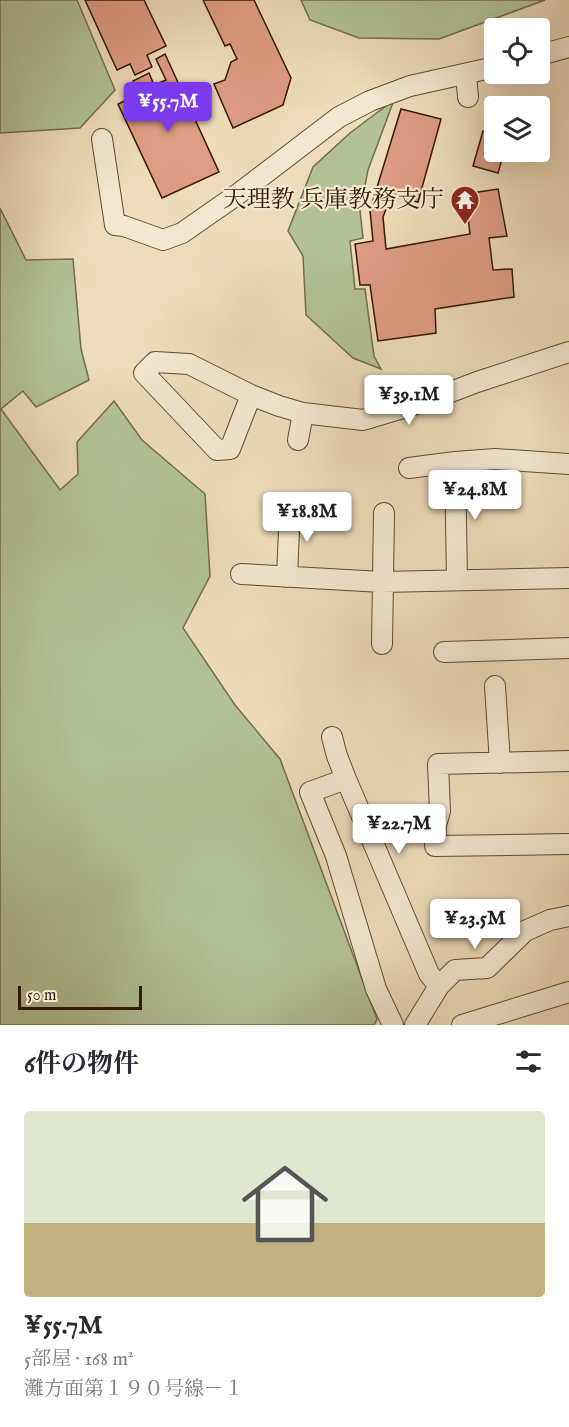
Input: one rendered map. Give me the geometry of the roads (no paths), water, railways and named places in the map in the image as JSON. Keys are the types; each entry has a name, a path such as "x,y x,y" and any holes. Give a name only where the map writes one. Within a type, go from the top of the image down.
{"street":[{"path":"550,52 569,47"},
{"path":"102,139 115,225 163,240 182,233 339,117 370,101 410,86 484,70"},
{"path":"466,74 468,97"},
{"path":"251,395 230,449 217,450 144,373 155,362 189,363 251,395 279,406 303,413 363,420 569,352"},
{"path":"298,440 303,413"},
{"path":"409,468 495,459 569,464"},
{"path":"456,462 457,580"},
{"path":"287,577 290,507"},
{"path":"382,644 384,513"},
{"path":"241,574 382,582 569,578"},
{"path":"444,652 569,648"},
{"path":"495,686 500,763"},
{"path":"332,737 346,779 429,974 439,986"},
{"path":"569,761 438,764 440,811 436,825 435,846 569,844"},
{"path":"346,779 310,792 336,856 376,989 393,1025"},
{"path":"416,1025 439,986 455,970 487,968 525,931 569,915"},
{"path":"462,1025 569,992"}],"place":[{"name":"天理教 兵庫教務支庁","path":"465,226"}]}
